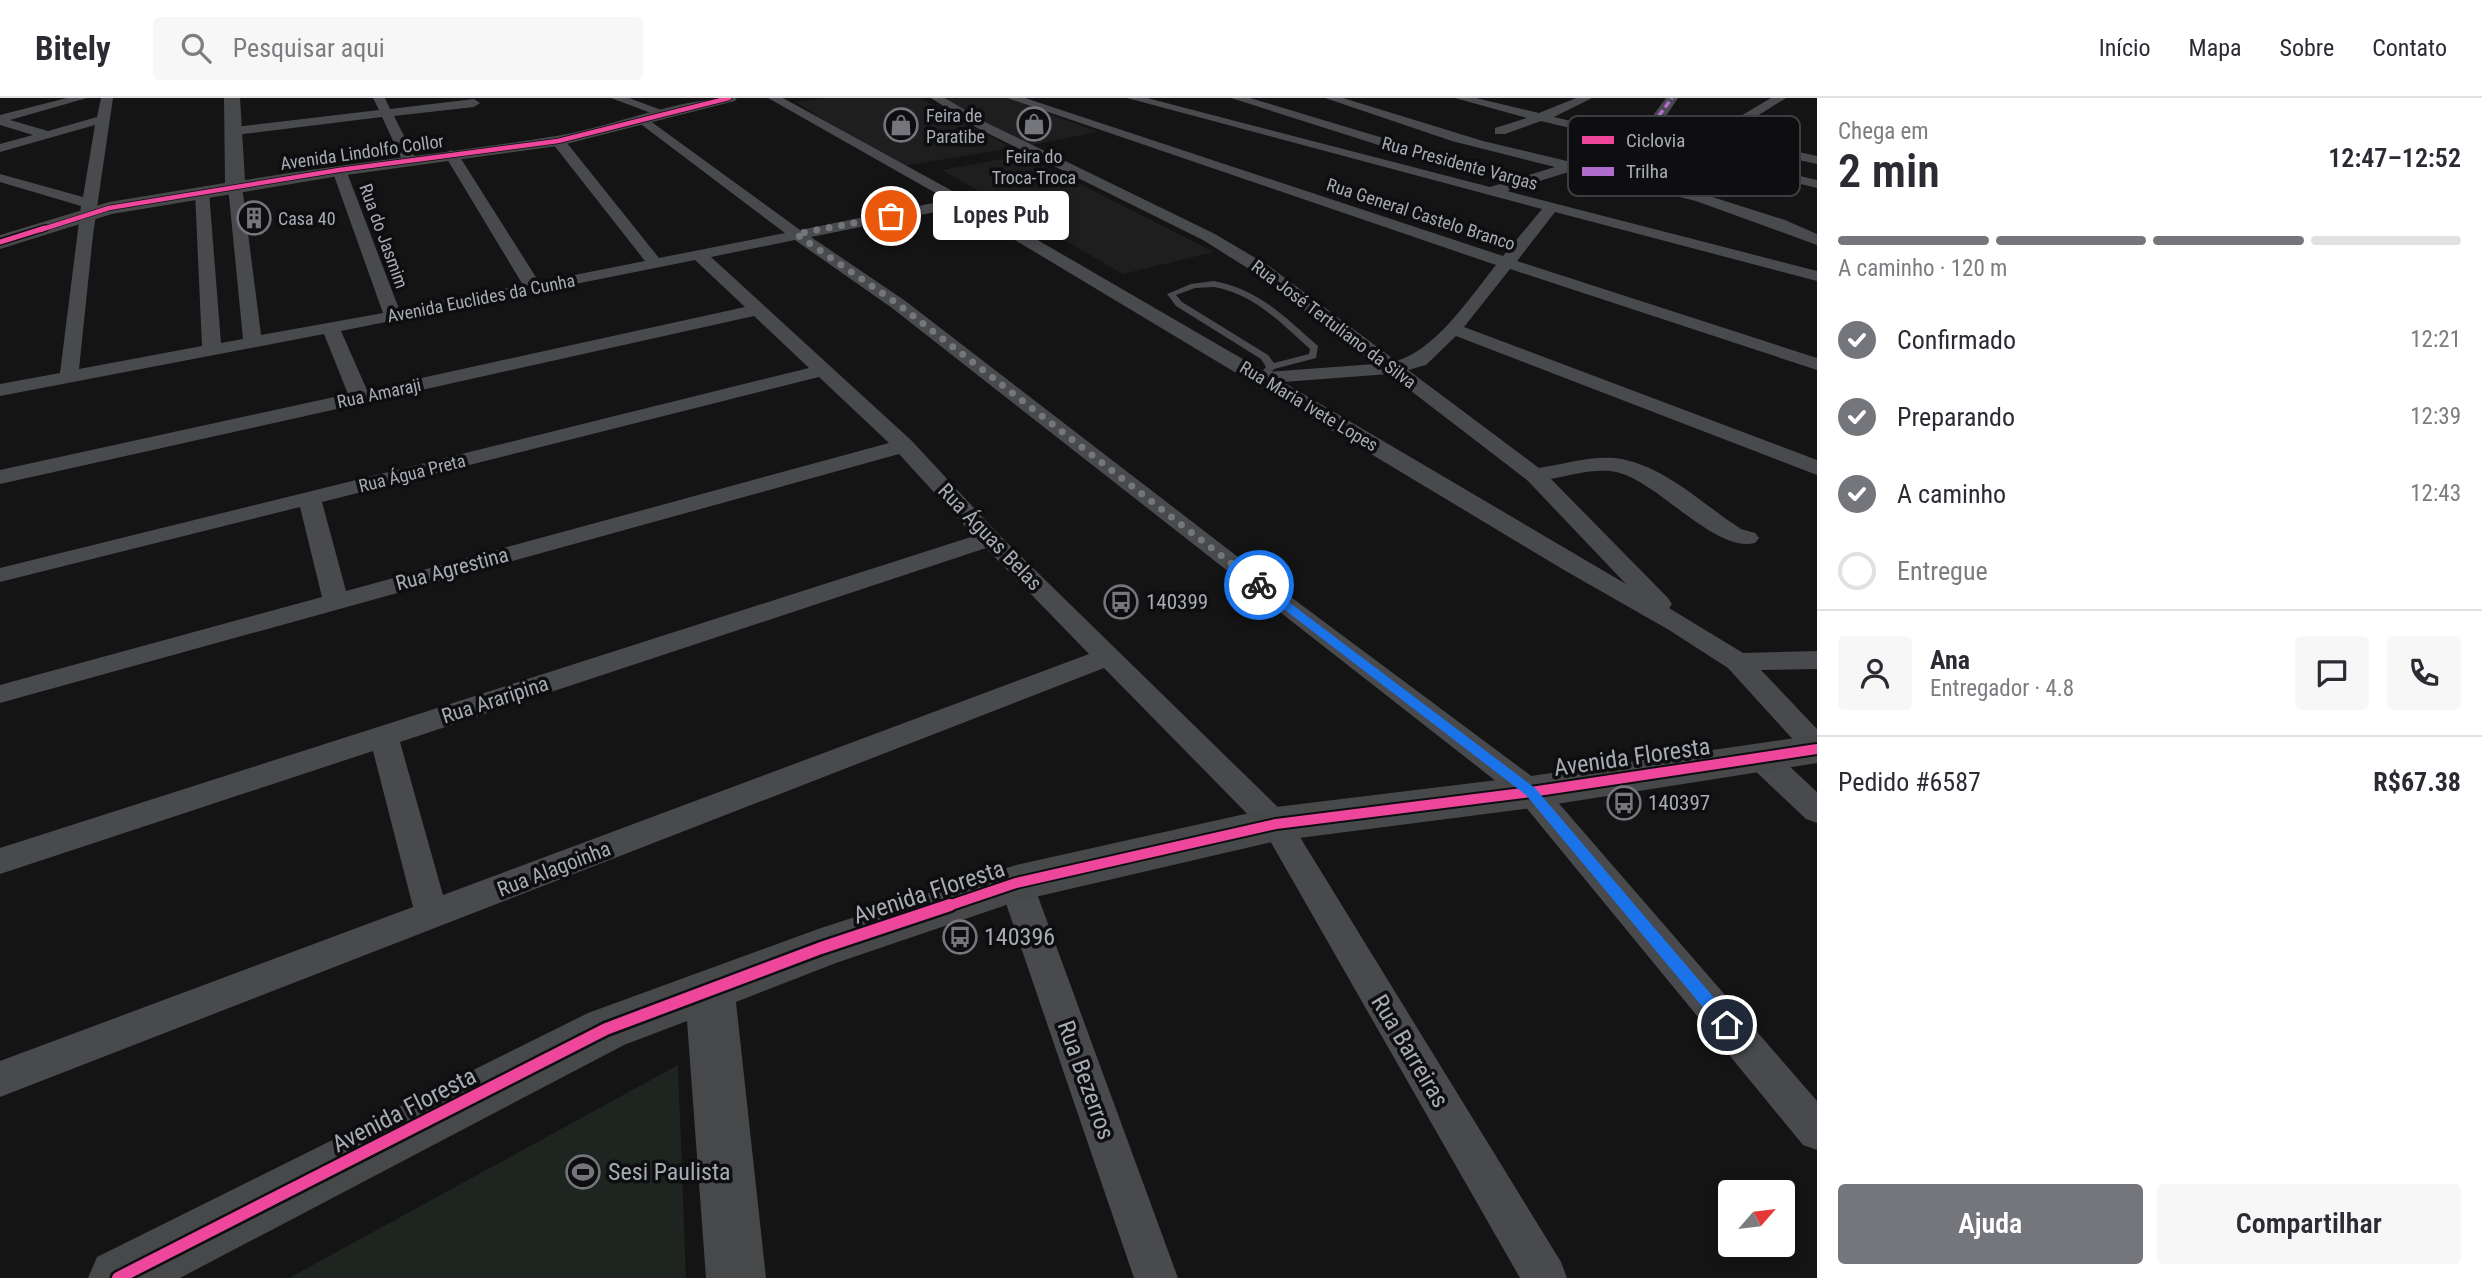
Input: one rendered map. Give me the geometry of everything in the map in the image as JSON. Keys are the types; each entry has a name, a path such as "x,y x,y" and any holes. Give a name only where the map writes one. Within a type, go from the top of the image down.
{"street":[{"path":"0,120 82,98"},
{"path":"69,376 87,209 86,144 101,120 107,98"},
{"path":"232,98 235,186 252,341"},
{"path":"379,98 409,160"},
{"path":"617,98 663,113"},
{"name":"Avenida Lindolfo Collor","path":"0,242 87,209 339,170 558,141 729,98"},
{"name":"Rua Maria Ivete Lopes","path":"774,98 1267,372 1573,565 1678,624 1738,662 1817,748"},
{"name":"Rua José Tertuliano da Silva","path":"937,98 983,126 1230,249 1307,302 1535,475 1678,624"},
{"name":"Rua General Castelo Branco","path":"1013,98 1310,199 1817,364"},
{"name":"Rua Presidente Vargas","path":"1133,98 1817,276"},
{"path":"1237,98 1434,159"},
{"path":"1331,98 1460,139 1568,166"},
{"path":"1527,140 1500,131 1586,98"},
{"path":"1658,116 1672,98"},
{"path":"1750,116 1780,98"},
{"path":"1469,99 1568,124"},
{"path":"235,131 474,103"},
{"path":"0,120 86,144"},
{"path":"0,148 101,120"},
{"path":"642,120 796,234 898,304 1255,582 1531,792 1817,1131"},
{"path":"558,141 655,262"},
{"path":"451,154 534,288"},
{"path":"1491,191 1568,167"},
{"name":"Rua do Jasmim","path":"339,170 393,316"},
{"path":"1469,170 1512,185"},
{"path":"0,178 87,209"},
{"path":"202,192 212,349"},
{"path":"1690,196 1778,223 1817,240"},
{"name":"Avenida Euclides da Cunha","path":"0,390 393,316 962,202"},
{"path":"1267,372 1394,368 1419,361 1453,329 1552,208"},
{"name":"Rua Águas Belas","path":"699,255 904,446 990,539 1276,824"},
{"name":"Rua Amaraji","path":"0,477 759,309"},
{"path":"330,327 360,398"},
{"path":"1453,329 1817,468"},
{"name":"Rua Água Preta","path":"0,575 825,370"},
{"name":"Rua Agrestina","path":"0,694 904,446"},
{"path":"1535,475 1605,465 1620,466 1660,485 1733,534 1747,538"},
{"path":"309,499 336,600"},
{"name":"Rua Araripina","path":"0,861 990,539"},
{"name":"Rua Alagoinha","path":"0,1079 1107,657"},
{"path":"1738,662 1817,660"},
{"path":"384,736 432,916"},
{"name":"Avenida Floresta","path":"118,1278 606,1029 821,948 1016,883 1276,824 1531,792 1817,748"},
{"path":"1760,758 1817,811"},
{"name":"Rua Barreiras","path":"1276,824 1545,1278"},
{"name":"Rua Bezerros","path":"1016,883 1156,1278"},
{"path":"710,991 736,1278"}],"lane":[{"path":"1215,282 1228,284 1246,292 1315,348 1313,356 1267,372 1265,357 1180,304 1171,294 1215,282"}],"shaded area":[{"name":"Feira de Paratibe","path":"826,98 920,98 1012,148 897,167 796,102"},
{"name":"Feira do Troca-Troca","path":"946,98 1007,98 1098,132 1032,145 974,117"},
{"path":"1023,155 1214,252 1123,274 942,170"},
{"name":"Sesi Paulista","path":"678,1065 686,1278 289,1278"}],"marked path":[{"path":"1659,116 1672,98"}],"cycle path":[{"path":"0,242 109,208 339,170 558,141 729,98"},
{"path":"118,1278 606,1029 821,948 1016,883 1276,824 1531,792 1817,749"}],"way so far":[{"path":"891,216 796,234 898,304 1259,585"}],"place":[{"name":"Feira do Troca-Troca","path":"1034,124"},
{"name":"Feira de Paratibe","path":"901,125"},
{"name":"Lopes Pub","path":"891,216"},
{"name":"Casa 40","path":"254,218"},
{"name":"140399","path":"1121,602"},
{"name":"140397","path":"1624,803"},
{"name":"140396","path":"960,937"},
{"name":"Sesi Paulista","path":"583,1172"}],"route":[{"path":"1259,585 1531,792 1727,1025"}]}
